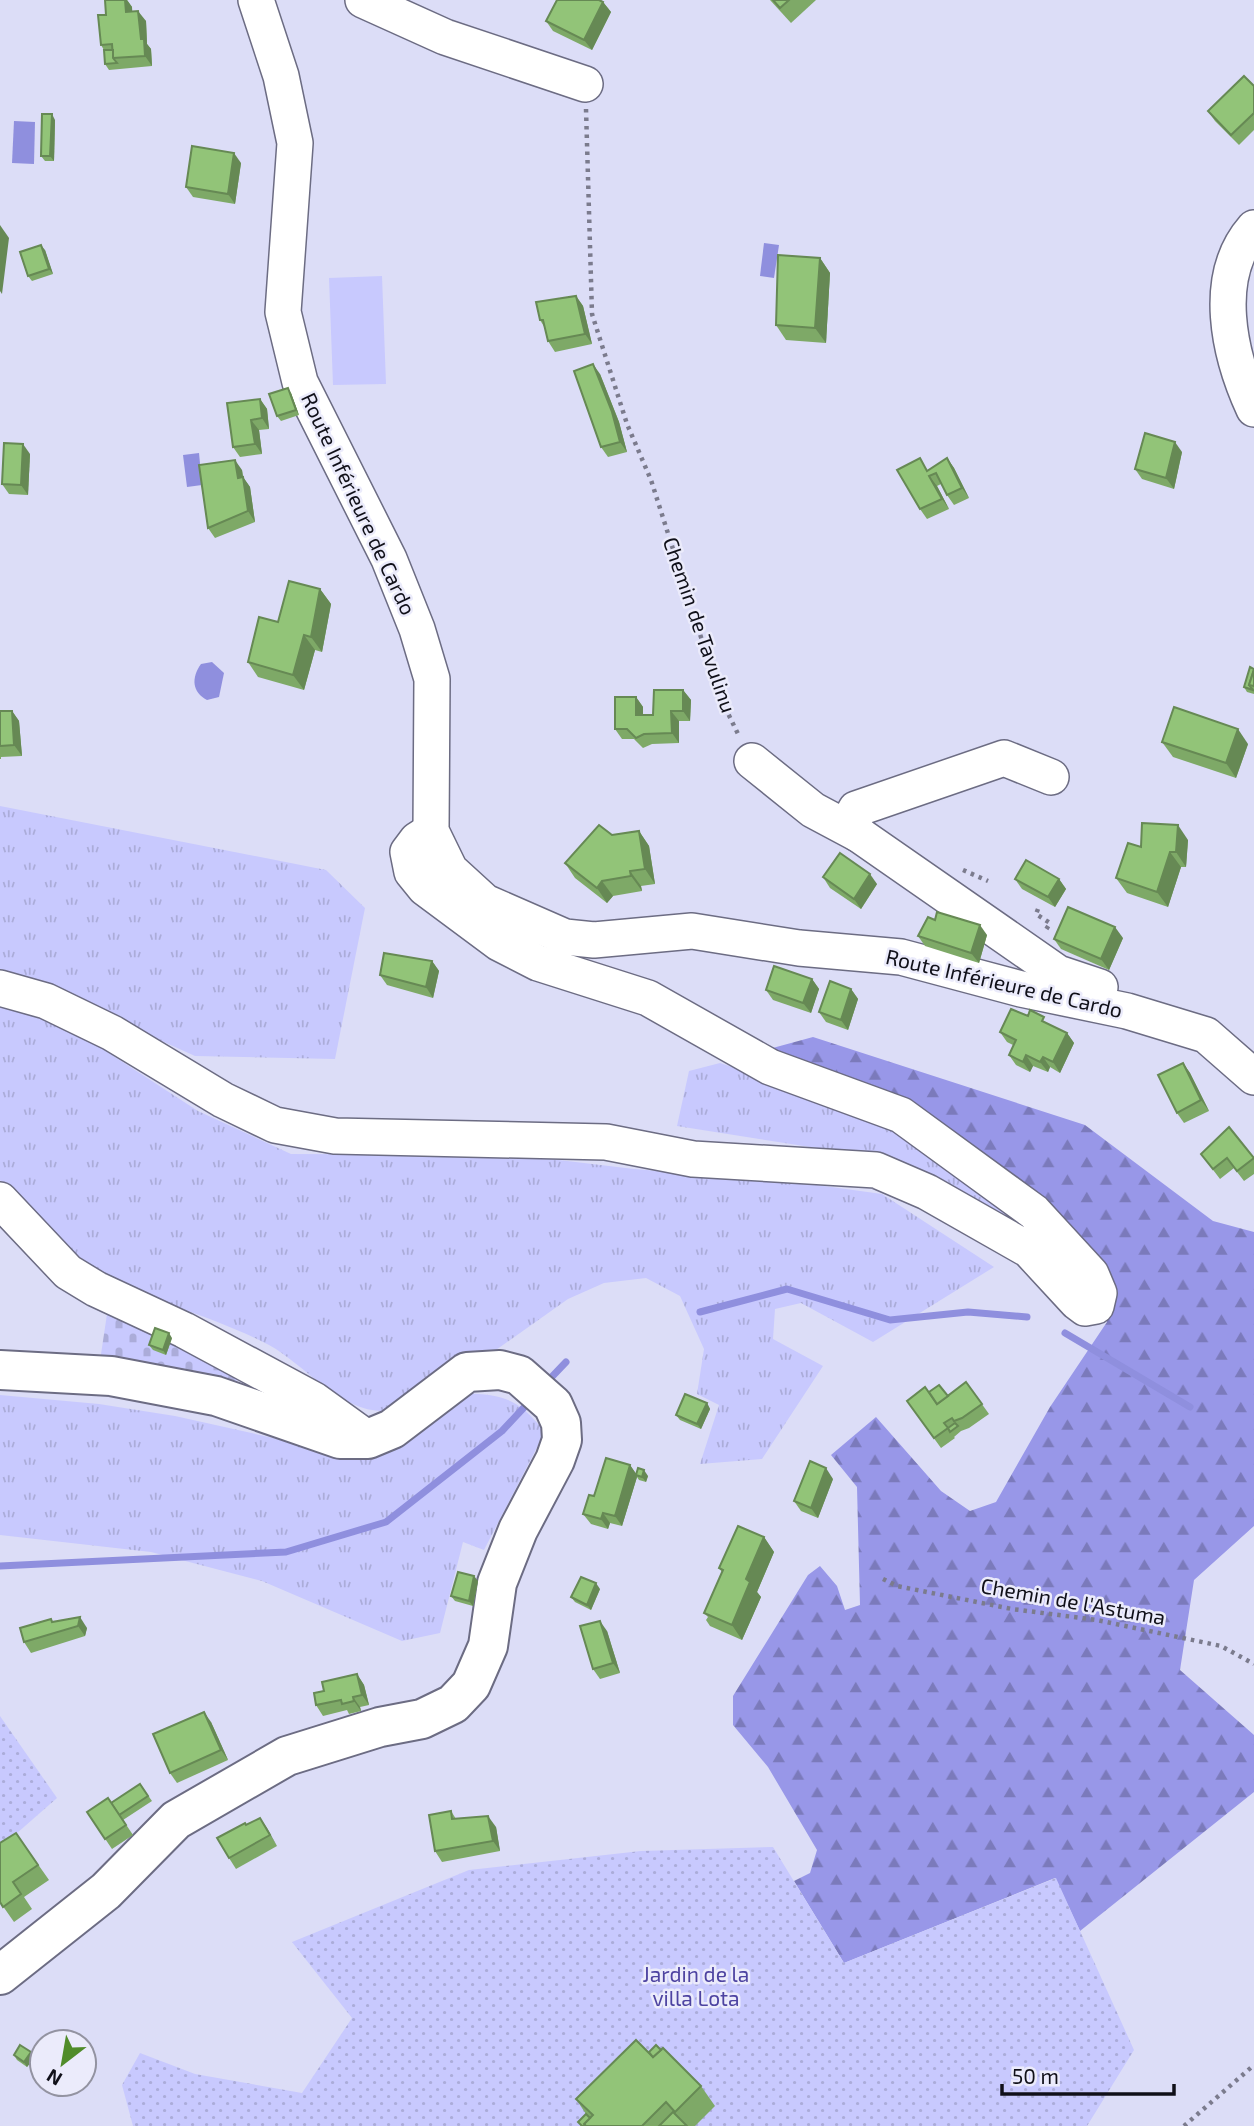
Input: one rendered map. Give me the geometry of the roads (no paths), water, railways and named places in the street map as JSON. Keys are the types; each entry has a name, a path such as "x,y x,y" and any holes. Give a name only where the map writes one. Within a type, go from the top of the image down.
{"main road":[{"path":"0,1370 111,1376 216,1396 340,1439 368,1438 392,1429 467,1372 500,1370 519,1375 553,1405 561,1423 562,1440 555,1460 518,1530 497,1583 488,1646 471,1685 453,1704 422,1719 380,1727 287,1756 176,1820 106,1891 0,1975"}],"street":[{"name":"Route Inférieure de Cardo","path":"256,0 281,76 295,143 283,312 300,382 388,559 418,629 432,679 431,831 450,870 485,902 565,937 594,940 692,930 799,948 901,957 1021,989 1127,1011 1206,1035 1254,1077"},
{"path":"363,0 445,37 585,84"},
{"path":"1254,228 1245,238 1228,281 1228,326 1254,409"},
{"path":"858,834 851,818 856,809 1004,758 1019,762 1038,775 1051,777"},
{"path":"752,761 813,810 858,834 1058,974 1113,992 1127,1011"},
{"path":"0,988 46,1001 90,1022 223,1100 275,1125 335,1136 606,1142 693,1159 876,1170 927,1192 1029,1250 1077,1302 1085,1308 1096,1306 1100,1293 1091,1274 1034,1212 901,1115 770,1067 648,998 538,963 499,943 425,888 412,872 408,852 417,840 431,831"},
{"path":"0,1200 68,1272 96,1289 184,1330 314,1400 368,1438"}],"waterway":[{"path":"700,1312 787,1289 890,1320 968,1312 1027,1317"},
{"path":"1065,1333 1190,1407"},
{"path":"545,1384 566,1362"},
{"path":"0,1566 286,1552 386,1522 502,1431 530,1401"}],"park label":[{"name":"Jardin de la villa Lota","path":"696,1987"}]}
